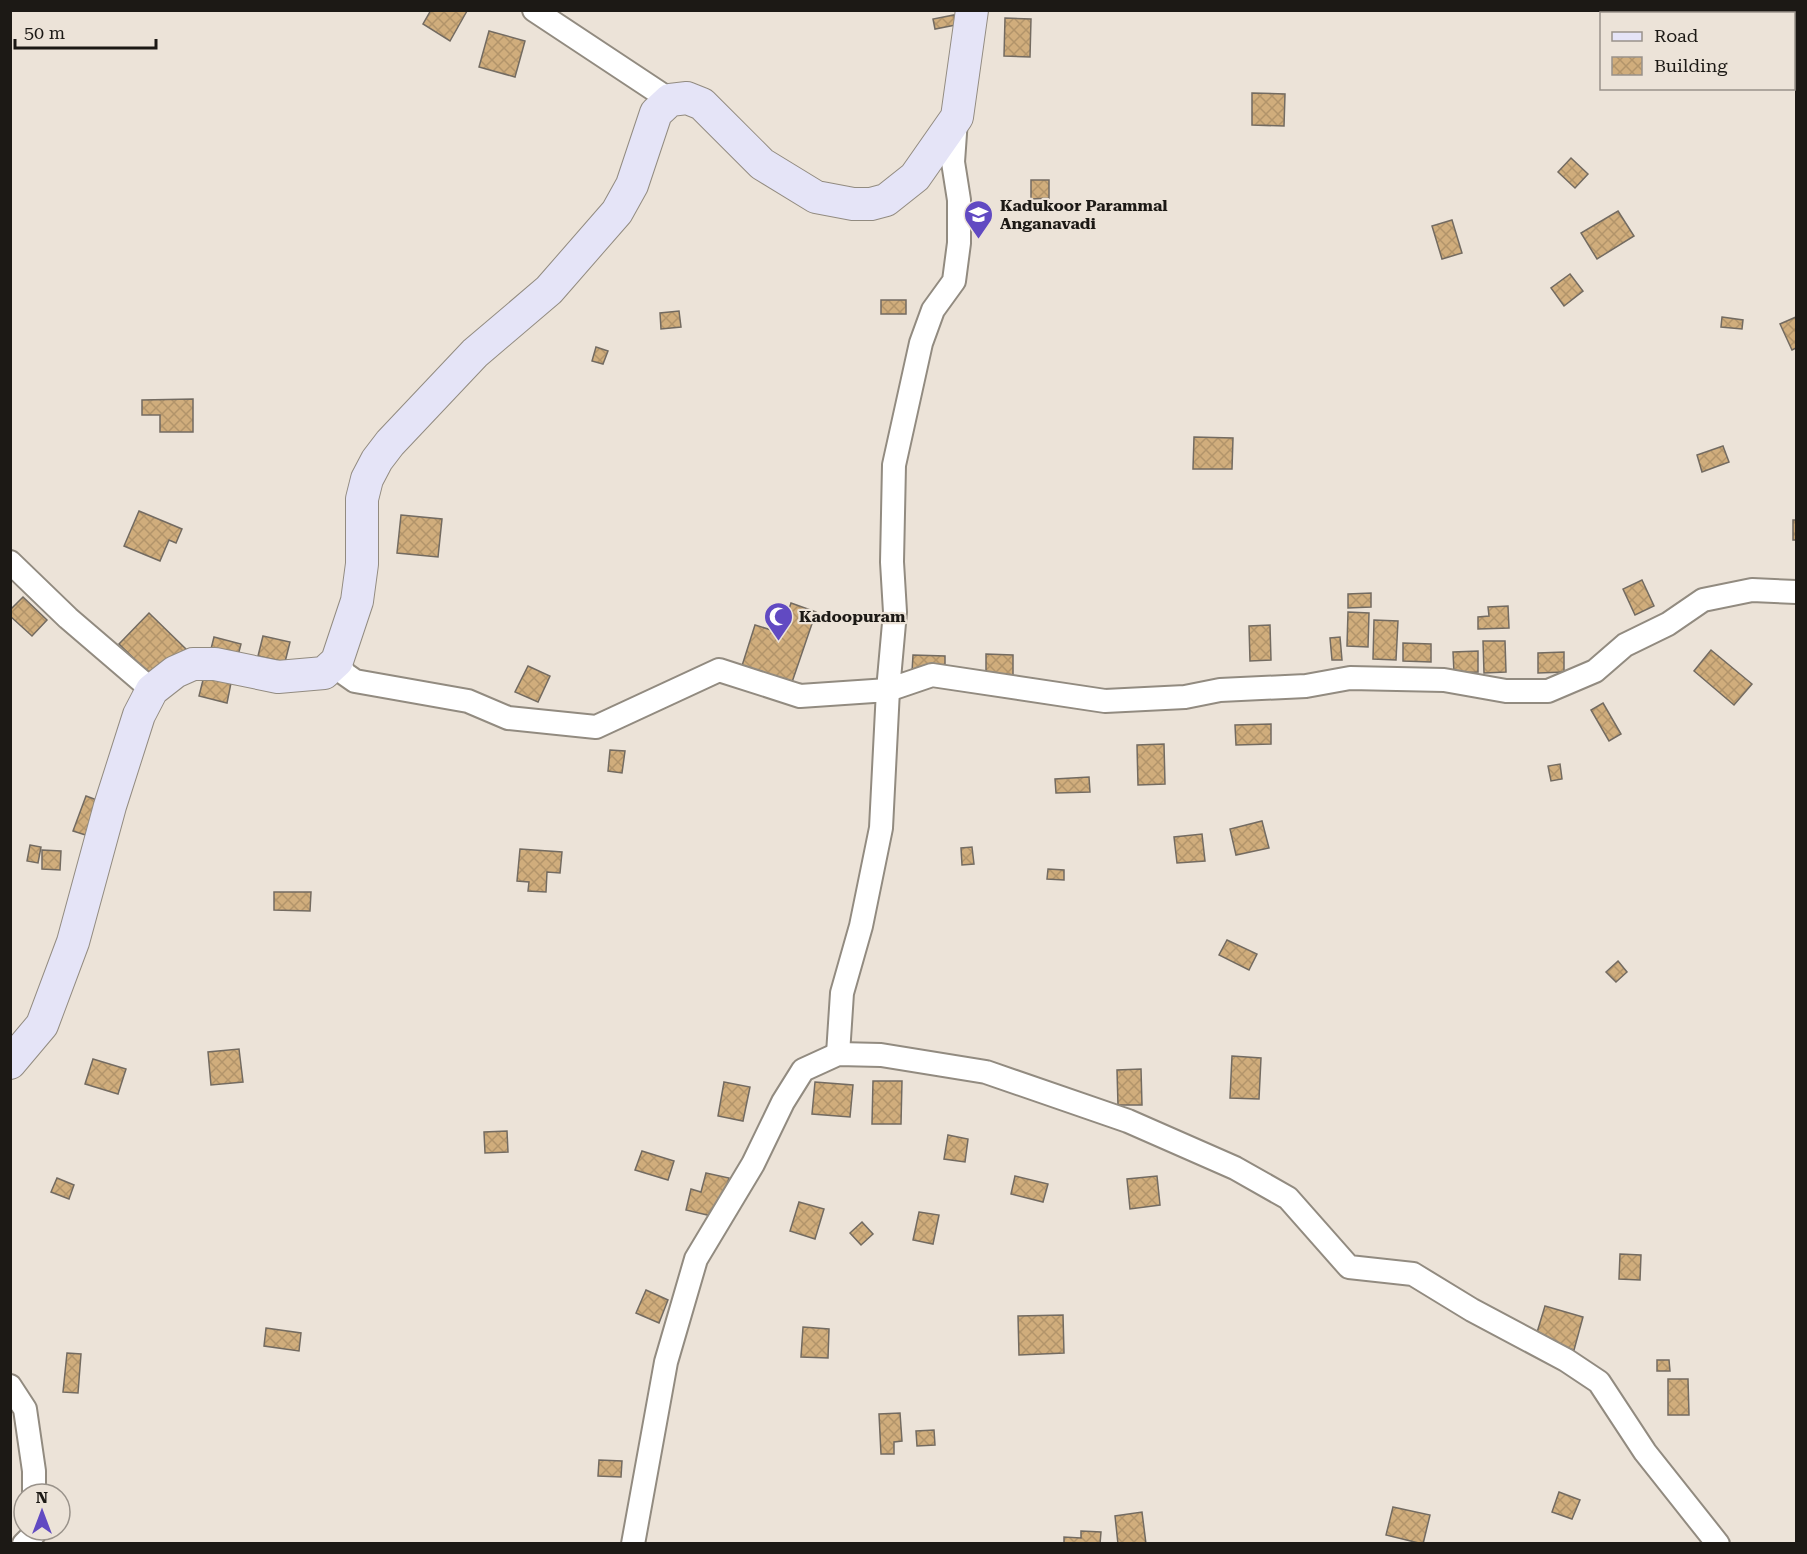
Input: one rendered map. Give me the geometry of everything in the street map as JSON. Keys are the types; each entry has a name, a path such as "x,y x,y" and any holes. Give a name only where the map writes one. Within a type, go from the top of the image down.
{"main road":[{"path":"10,1064 42,1025 73,942 110,806 139,715 152,690 175,672 193,664 215,664 278,677 324,673 337,662 357,601 362,564 362,499 367,478 377,460 390,443 475,353 549,290 617,212 632,185 656,113 670,100 687,98 702,104 774,173 816,197 853,204 871,204 886,200 915,177 957,117 972,10"}],"street":[{"path":"534,10 670,100"},
{"path":"838,1054 842,993 861,926 881,828 888,690 896,612 892,562 894,465 921,343 933,310 954,281 959,243 959,200 953,162 957,117"},
{"path":"12,564 68,618 152,690"},
{"path":"337,662 345,674 355,681 468,701 508,718 596,727 719,670 800,696 888,690 932,675 1105,701 1185,697 1220,690 1306,686 1350,678 1444,680 1506,691 1548,691 1595,670 1625,645 1668,624 1703,600 1752,590 1797,592"},
{"path":"633,1544 666,1362 696,1259 753,1164 783,1102 803,1070 838,1054 881,1055 986,1072 1128,1121 1235,1168 1288,1198 1349,1267 1413,1274 1481,1315 1566,1360 1599,1382 1645,1452 1718,1544"},
{"path":"10,1386 25,1409 34,1482"}],"building":[{"path":"431,10 467,11 450,41 423,24"},
{"path":"954,15 956,25 935,29 933,19"},
{"path":"1005,18 1031,19 1030,57 1004,56"},
{"path":"489,31 525,41 515,77 479,67"},
{"path":"1252,93 1285,94 1284,126 1252,125"},
{"path":"1571,158 1588,174 1575,188 1558,172"},
{"path":"1031,180 1049,180 1049,198 1031,199"},
{"path":"1618,211 1634,236 1597,259 1581,233"},
{"path":"1452,220 1462,253 1442,259 1432,226"},
{"path":"1570,274 1583,291 1564,306 1551,288"},
{"path":"881,300 906,300 906,314 881,314"},
{"path":"679,311 681,327 661,329 660,313"},
{"path":"1722,317 1743,320 1742,329 1721,327"},
{"path":"1796,317 1796,348 1792,350 1780,324"},
{"path":"596,347 608,351 603,364 592,361"},
{"path":"193,399 193,432 160,432 160,415 142,415 142,400"},
{"path":"1194,437 1233,438 1232,469 1193,469"},
{"path":"1723,446 1729,462 1702,472 1697,455"},
{"path":"139,511 182,529 176,543 169,540 160,561 124,546"},
{"path":"401,515 442,519 438,557 397,553"},
{"path":"1793,520 1796,520 1796,540 1793,540"},
{"path":"1642,580 1654,606 1635,615 1623,589"},
{"path":"1371,593 1371,607 1348,608 1348,594"},
{"path":"23,597 47,620 32,636 10,616 10,610"},
{"name":"Kadoopuram","path":"791,603 816,612 790,688 740,672 755,625 781,633"},
{"path":"1508,606 1509,628 1478,629 1478,617 1489,616 1488,607"},
{"path":"1348,612 1369,613 1368,647 1347,646"},
{"path":"149,613 186,649 156,680 119,644"},
{"path":"1374,620 1398,621 1396,660 1373,659"},
{"path":"1270,625 1271,660 1250,661 1249,626"},
{"path":"263,636 290,642 285,662 258,656"},
{"path":"214,637 241,644 236,663 209,657"},
{"path":"1340,637 1342,660 1332,660 1330,638"},
{"path":"1483,641 1505,641 1506,672 1484,673"},
{"path":"1403,643 1431,644 1431,662 1403,661"},
{"path":"1711,650 1752,684 1734,705 1694,671"},
{"path":"1478,651 1478,672 1454,673 1453,652"},
{"path":"1564,652 1564,672 1538,673 1538,653"},
{"path":"986,654 1013,655 1013,676 986,676"},
{"path":"913,655 945,656 945,673 912,672"},
{"path":"528,666 550,676 538,702 515,692"},
{"path":"204,676 231,683 227,703 199,696"},
{"path":"1603,703 1621,734 1609,741 1591,710"},
{"path":"1271,724 1271,744 1236,745 1235,725"},
{"path":"1164,744 1165,784 1138,785 1137,745"},
{"path":"610,750 625,751 622,773 608,771"},
{"path":"1560,764 1562,779 1551,781 1548,766"},
{"path":"1089,777 1090,792 1056,793 1055,779"},
{"path":"86,796 105,803 92,837 73,831"},
{"path":"1262,821 1269,848 1236,855 1230,829"},
{"path":"1202,834 1205,861 1177,863 1174,837"},
{"path":"30,845 41,847 38,863 27,861"},
{"path":"972,847 974,864 962,865 961,848"},
{"path":"520,849 562,852 560,873 547,872 546,892 528,891 529,882 517,881"},
{"path":"42,850 61,851 60,870 42,869"},
{"path":"1048,869 1064,870 1064,880 1047,879"},
{"path":"274,892 311,892 310,911 274,910"},
{"path":"1227,940 1257,954 1249,970 1219,955"},
{"path":"1618,961 1627,972 1616,982 1606,972"},
{"path":"239,1049 243,1082 211,1085 208,1052"},
{"path":"1232,1056 1261,1058 1259,1099 1230,1098"},
{"path":"93,1059 126,1069 118,1094 85,1084"},
{"path":"1141,1069 1142,1105 1118,1105 1117,1070"},
{"path":"873,1081 902,1081 901,1124 872,1124"},
{"path":"724,1082 750,1087 743,1121 718,1116"},
{"path":"815,1082 853,1085 850,1117 812,1114"},
{"path":"507,1131 508,1152 485,1153 484,1132"},
{"path":"948,1135 968,1139 965,1162 944,1159"},
{"path":"642,1151 674,1161 668,1180 635,1170"},
{"path":"706,1173 729,1178 720,1218 686,1210 691,1189 701,1192"},
{"path":"1015,1176 1048,1184 1043,1202 1011,1194"},
{"path":"1157,1176 1160,1205 1130,1209 1127,1179"},
{"path":"57,1178 74,1185 69,1199 51,1192"},
{"path":"799,1202 824,1209 815,1239 790,1231"},
{"path":"919,1212 939,1215 933,1244 913,1240"},
{"path":"862,1222 873,1234 861,1245 850,1233"},
{"path":"1620,1254 1641,1255 1640,1280 1619,1279"},
{"path":"646,1290 668,1300 659,1323 636,1313"},
{"path":"1545,1306 1583,1317 1574,1350 1535,1339"},
{"path":"1063,1315 1064,1353 1019,1355 1018,1316"},
{"path":"803,1327 829,1329 828,1358 801,1357"},
{"path":"266,1328 301,1333 299,1351 264,1346"},
{"path":"67,1353 81,1354 78,1393 63,1392"},
{"path":"1657,1360 1669,1360 1670,1371 1657,1371"},
{"path":"1668,1379 1688,1379 1689,1415 1668,1415"},
{"path":"900,1413 902,1441 894,1442 894,1454 881,1454 879,1414"},
{"path":"934,1430 935,1445 917,1446 916,1431"},
{"path":"599,1460 622,1461 621,1477 598,1476"},
{"path":"1559,1492 1580,1500 1572,1519 1552,1512"},
{"path":"1393,1507 1430,1515 1423,1544 1386,1535"},
{"path":"1142,1512 1146,1544 1118,1544 1115,1516"},
{"path":"1081,1531 1101,1532 1100,1544 1064,1544 1064,1537 1081,1538"}],"place":[{"name":"Kadukoor Parammal Anganavadi","path":"979,240"},
{"name":"Kadoopuram","path":"778,642"}]}
